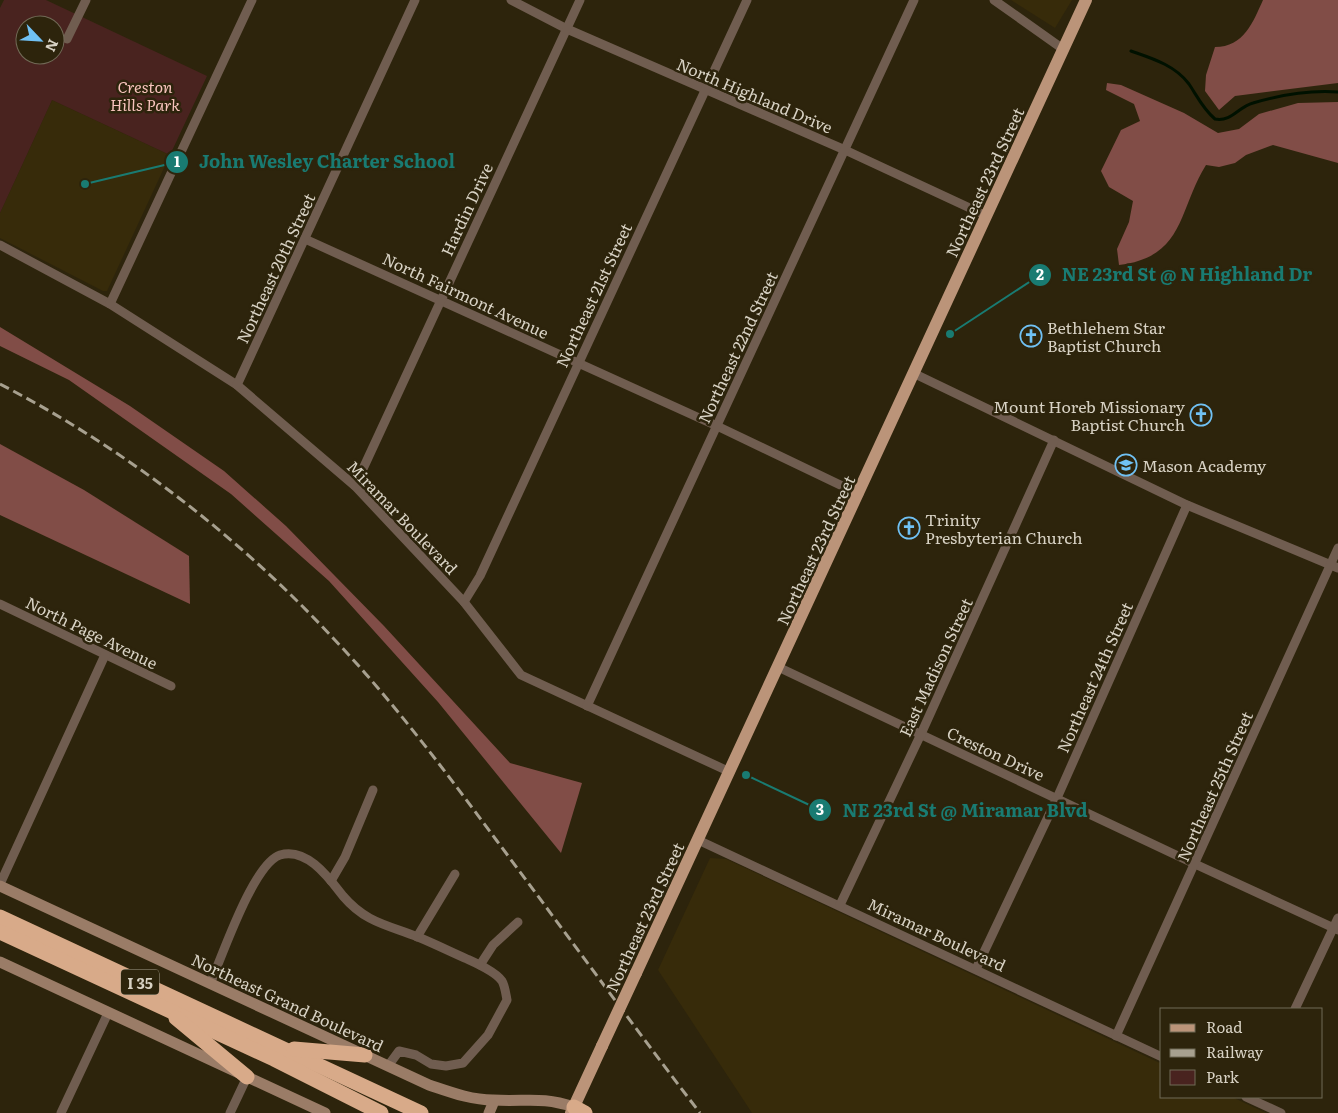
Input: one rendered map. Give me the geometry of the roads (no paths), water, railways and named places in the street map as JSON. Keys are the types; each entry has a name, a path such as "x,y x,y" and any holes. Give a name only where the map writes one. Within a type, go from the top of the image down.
{"highway":[{"name":"I 35","path":"0,917 421,1113"},
{"name":"I 35","path":"0,932 319,1080 381,1113"},
{"path":"161,1006 247,1078"},
{"path":"280,1047 365,1055"}],"main road":[{"name":"Northeast 23rd Street","path":"577,1111 602,1046 1086,0"},
{"name":"Northeast Grand Boulevard","path":"0,885 429,1086 454,1094 494,1100 532,1098 556,1101 577,1111"},
{"path":"0,962 325,1113"},
{"path":"489,1113 494,1100"}],"street":[{"path":"67,40 86,0"},
{"path":"110,304 252,0"},
{"name":"Northeast 20th Street","path":"237,385 415,0"},
{"name":"North Highland Drive","path":"511,0 567,29 845,150 987,216"},
{"name":"Hardin Drive","path":"355,486 580,0"},
{"name":"Northeast 21st Street","path":"464,602 480,576 577,363 747,0"},
{"name":"Northeast 22nd Street","path":"587,706 914,0"},
{"path":"994,0 1063,49"},
{"name":"North Fairmont Avenue","path":"305,239 441,299 717,426 859,494"},
{"name":"Miramar Boulevard","path":"0,245 110,304 237,385 355,486 464,602 521,675 730,772"},
{"path":"913,374 1187,505 1334,566"},
{"name":"East Madison Street","path":"840,904 921,734 1054,440"},
{"name":"Northeast 24th Street","path":"976,969 1057,798 1187,505"},
{"name":"Northeast 25th Street","path":"1116,1036 1334,566 1338,548"},
{"name":"North Page Avenue","path":"0,604 171,686"},
{"path":"0,885 105,655"},
{"name":"Creston Drive","path":"778,666 1336,929"},
{"path":"332,881 345,857 373,790"},
{"name":"Miramar Boulevard","path":"698,840 840,904 1160,1056"},
{"path":"210,984 251,886 278,856 291,854 309,860 332,881 360,914 379,924 417,936 480,965 502,981 507,1000 488,1034 463,1063 446,1066 431,1064 416,1055 399,1051 388,1066"},
{"path":"417,936 455,874"},
{"path":"1296,1008 1336,929 1338,918"},
{"path":"480,965 494,945 518,922"},
{"path":"61,1113 108,1013"},
{"path":"230,1113 247,1078"},
{"path":"1251,1098 1281,1113"}],"waterway":[{"path":"1131,51 1147,56 1177,72 1189,84 1204,107 1215,119 1226,118 1248,105 1274,98 1306,92 1338,92"}],"railway":[{"path":"0,384 91,436 135,466 219,530 297,600 398,711 700,1113"}],"place":[{"name":"John Wesley Charter School","path":"85,184"},
{"name":"NE 23rd St @ N Highland Dr","path":"950,334"},
{"name":"Bethlehem Star Baptist Church","path":"1031,336"},
{"name":"Mount Horeb Missionary Baptist Church","path":"1201,415"},
{"name":"Mason Academy","path":"1126,465"},
{"name":"Trinity Presbyterian Church","path":"909,528"},
{"name":"NE 23rd St @ Miramar Blvd","path":"746,775"}],"park label":[{"name":"Creston Hills Park","path":"145,95"}]}
